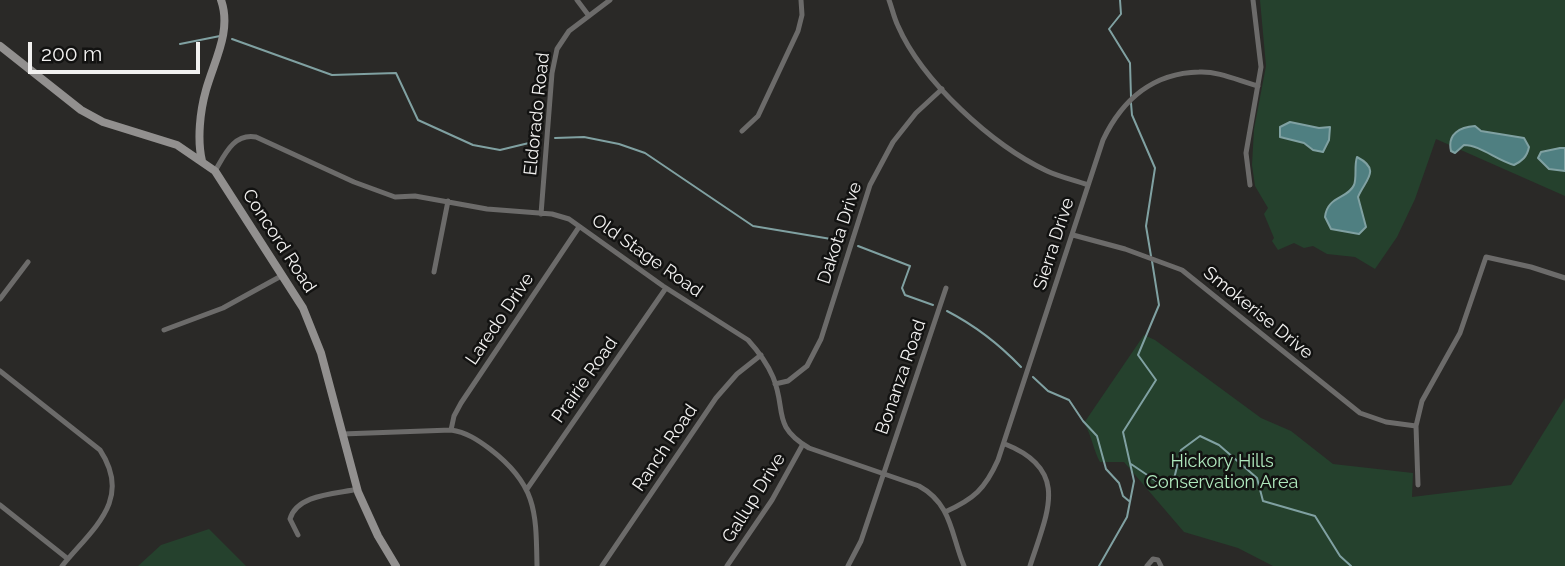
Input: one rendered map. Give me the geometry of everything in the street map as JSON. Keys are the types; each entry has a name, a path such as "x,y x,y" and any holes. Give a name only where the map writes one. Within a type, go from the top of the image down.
{"main road":[{"path":"202,161 205,92 219,54 226,19 221,0"},
{"name":"Concord Road","path":"0,46 80,110 103,122 177,145 215,171 303,308 321,353 358,489 378,536 396,566"}],"street":[{"path":"577,0 589,16"},
{"name":"Eldorado Road","path":"541,214 554,59 562,39 610,0"},
{"path":"742,131 758,116 798,32 802,15 801,0"},
{"path":"889,0 898,26 911,50 942,89 985,131 1022,158 1048,172 1088,185"},
{"path":"1251,185 1247,153 1261,67 1253,0"},
{"name":"Sierra Drive","path":"945,512 960,506 988,482 1004,444 1088,185 1112,122 1124,105 1148,86 1166,77 1199,72 1258,86"},
{"name":"Dakota Drive","path":"775,384 788,381 807,366 821,339 870,185 904,128 942,89"},
{"name":"Old Stage Road","path":"215,171 236,140 247,135 387,195 449,201 488,209 569,219 666,288 748,340 761,355 775,384 785,428 792,438 803,444"},
{"path":"434,272 449,201"},
{"name":"Laredo Drive","path":"451,430 461,403 579,226"},
{"name":"Smokerise Drive","path":"1073,235 1125,249 1181,270 1360,413 1385,422 1416,426"},
{"path":"1418,485 1416,426 1422,401 1469,312 1486,257 1565,278"},
{"path":"0,299 28,262"},
{"path":"164,330 223,308 283,275"},
{"name":"Prairie Road","path":"527,489 666,288"},
{"name":"Bonanza Road","path":"848,566 861,541 946,288"},
{"name":"Ranch Road","path":"602,566 716,398 737,374 761,355"},
{"path":"0,371 100,450 111,466 114,489 111,501 104,514 62,566"},
{"path":"342,434 451,430 473,437 512,468 527,489 535,517 537,566"},
{"path":"803,444 919,486 932,494 945,512 964,566"},
{"name":"Gallup Drive","path":"727,566 772,500 803,444"},
{"path":"1004,444 1016,448 1035,461 1045,473 1050,486 1030,566"},
{"path":"298,535 290,519 296,507 310,499 358,489"},
{"path":"0,505 68,559"},
{"path":"1147,566 1153,559 1158,560 1161,566"}],"green space":[{"path":"1260,0 1565,0 1565,196 1436,139 1415,199 1397,237 1375,269 1355,257 1327,254 1313,246 1304,248 1294,243 1278,250 1272,241 1274,238 1264,214 1268,208 1255,186 1252,165 1254,129 1266,66"},
{"name":"Hickory Hills Conservation Area","path":"1144,335 1155,340 1261,418 1291,431 1333,464 1413,473 1412,497 1511,485 1565,398 1565,566 1273,566 1238,548 1184,532 1124,462 1100,462 1084,423"},
{"path":"209,529 246,566 138,566 161,545"}],"water":[{"path":"1290,122 1319,128 1330,127 1329,140 1323,152 1313,150 1304,143 1280,137 1280,127"},
{"path":"1475,126 1481,131 1524,138 1529,147 1527,153 1514,165 1470,146 1464,145 1455,153 1451,151 1451,140 1456,132"},
{"path":"1565,148 1565,171 1549,169 1538,158 1541,152"},
{"path":"1357,157 1369,166 1370,171 1358,197 1366,227 1359,234 1331,229 1325,217 1333,201 1351,190 1354,185"}],"waterway":[{"path":"1120,0 1121,14 1109,29 1130,63 1131,97"},
{"path":"180,44 220,36"},
{"path":"232,39 332,75 396,73 418,120 473,145 500,150 533,142"},
{"path":"1131,103 1132,115 1155,168 1146,226 1151,256"},
{"path":"555,138 584,137 619,144 645,153 753,226 843,241"},
{"path":"858,246 910,266 902,288 905,295 933,305"},
{"path":"1099,566 1127,517 1134,481 1123,432 1156,380 1138,355 1159,305 1152,261"},
{"path":"947,311 987,336 1021,367"},
{"path":"1033,377 1048,391 1069,400 1097,436 1106,469 1119,483 1123,496 1129,501"},
{"path":"1131,464 1159,483 1174,479 1181,450 1200,436 1219,445 1257,478 1263,501 1315,516 1340,556 1351,566"}]}
